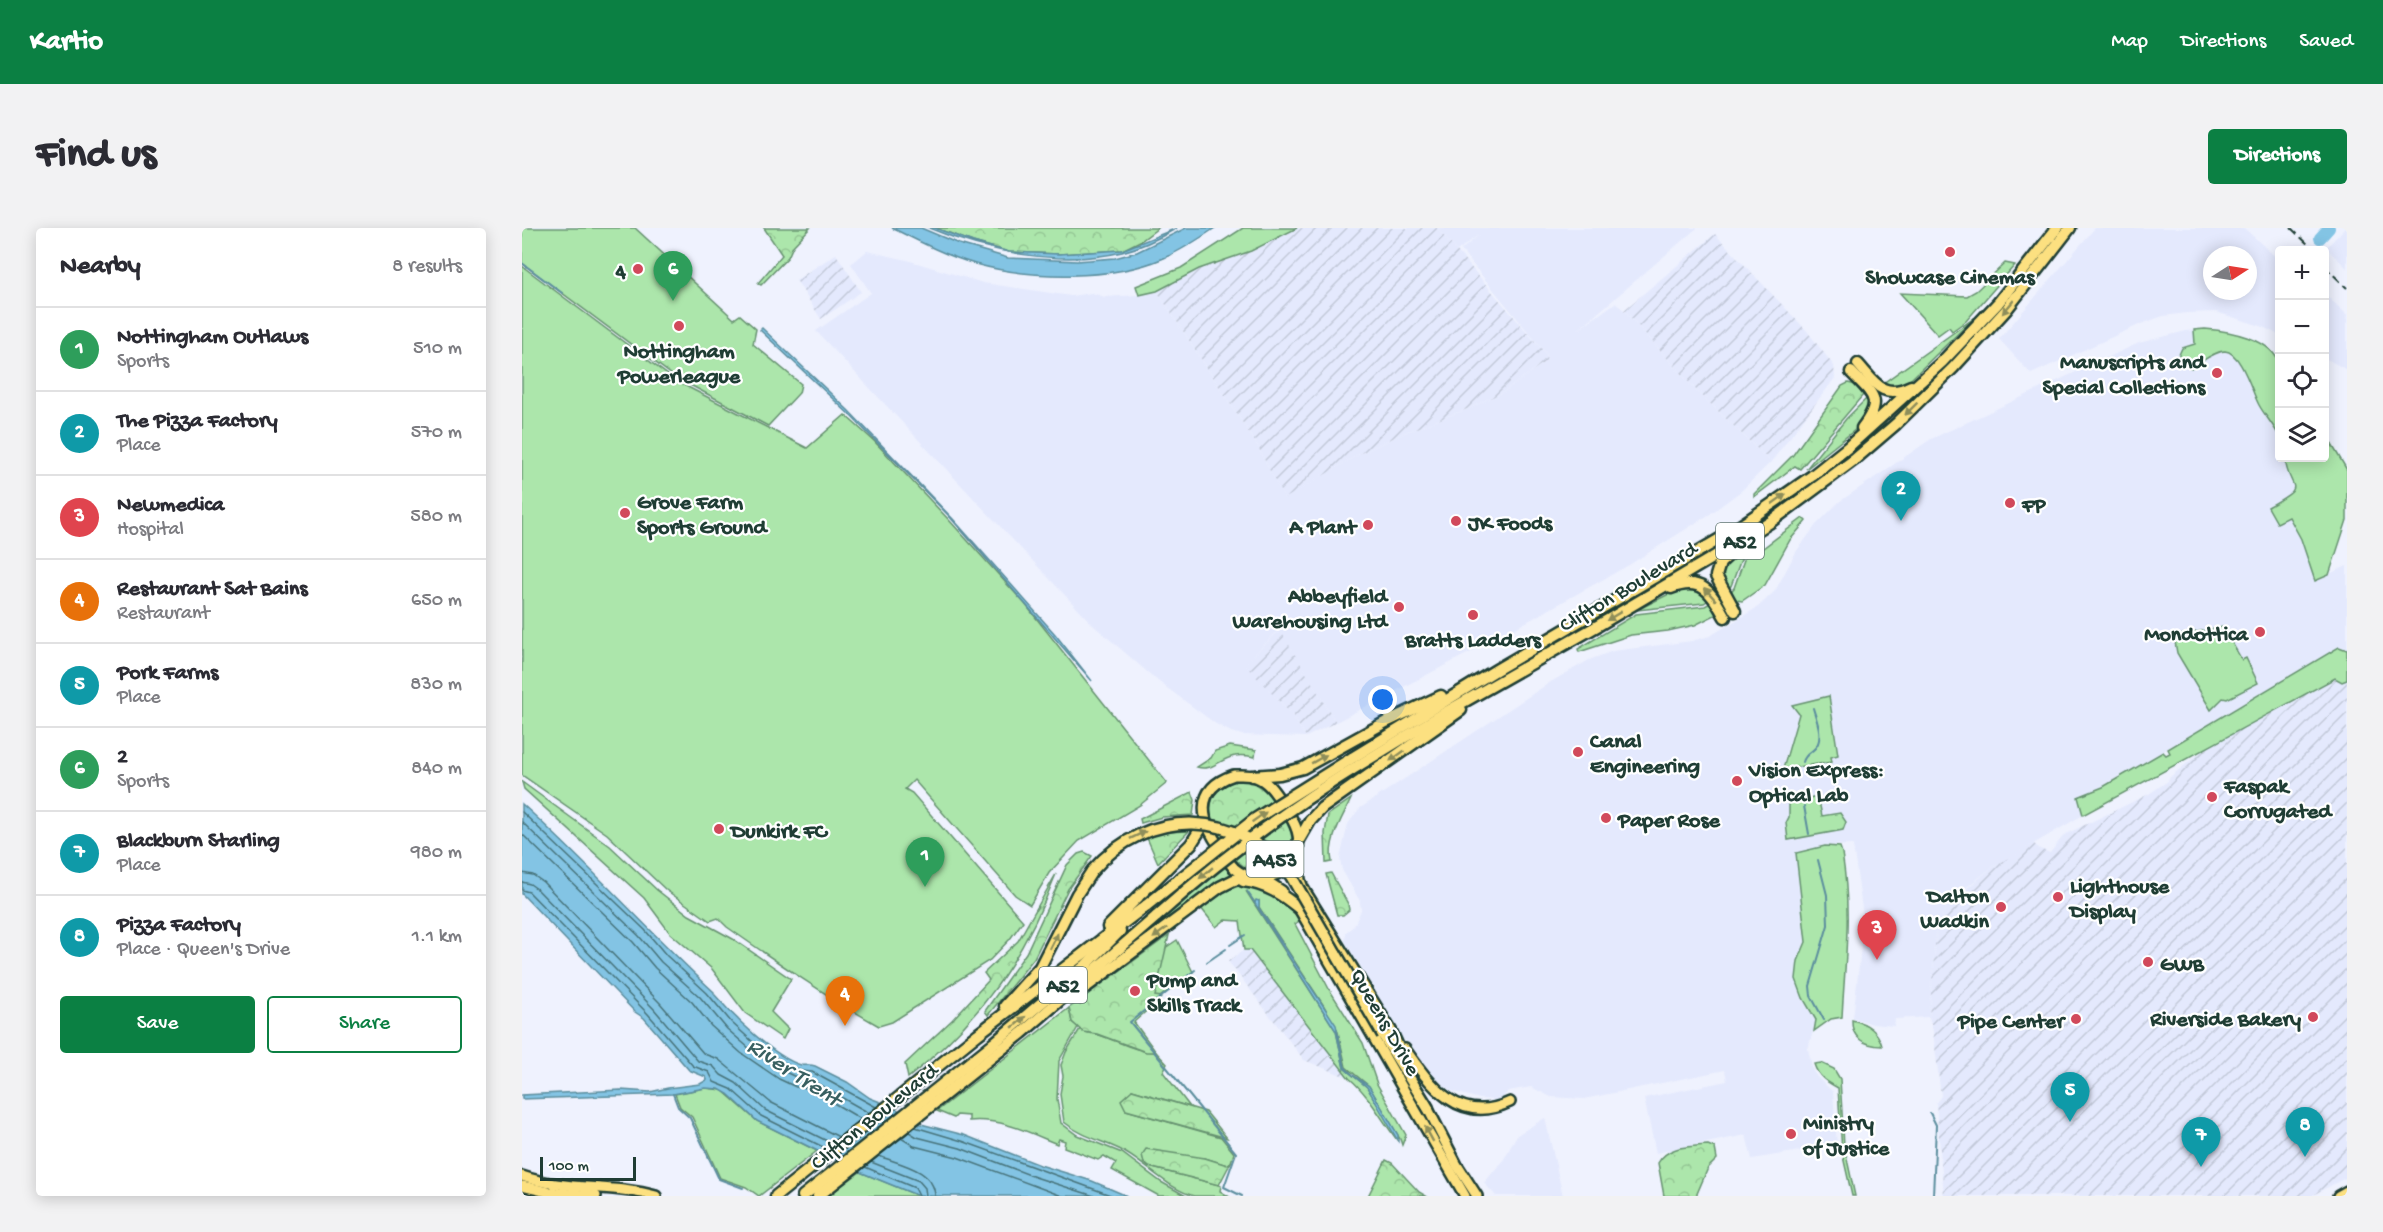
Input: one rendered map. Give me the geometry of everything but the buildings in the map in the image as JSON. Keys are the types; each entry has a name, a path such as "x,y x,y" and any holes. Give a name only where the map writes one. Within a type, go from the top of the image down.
{"highway":[{"name":"Clifton Boulevard","path":"1354,762 1496,670 1730,533 1812,476 1847,448 1937,367 1998,303 2057,228"},
{"name":"Clifton Boulevard","path":"1354,762 1502,681 1769,523 1854,460 1896,424 1953,368 2006,310 2070,228"},
{"path":"1847,448 1874,412 1875,401 1854,368 1886,391 1892,392 1901,391 1937,367"},
{"path":"1633,605 1680,584 1692,583 1704,587 1730,614 1718,581 1717,569 1724,558 1769,523"},
{"path":"1252,776 1280,774 1303,768 1386,722 1496,670"},
{"path":"1299,840 1310,821 1322,808 1502,681"},
{"name":"A52","path":"978,1034 1255,819 1354,762"},
{"name":"A52","path":"970,1068 1022,1033 1222,860 1354,762"},
{"path":"1080,954 1191,844 1205,822"},
{"name":"A453","path":"978,1034 1040,968 1077,894 1092,871 1106,856 1126,841 1162,826 1208,825 1248,838 1274,857 1291,876 1387,1033 1428,1108"},
{"path":"1022,1033 1126,959 1220,887 1235,880 1256,877"},
{"path":"1235,880 1265,886 1281,894 1301,910"},
{"name":"A52","path":"970,1068 1086,965 1147,904"},
{"name":"Clifton Boulevard","path":"776,1196 978,1034"},
{"name":"Clifton Boulevard","path":"803,1196 970,1068"},
{"name":"Clifton Boulevard","path":"818,1196 970,1068"}],"main road":[{"path":"1205,822 1205,805 1216,785 1234,776 1252,776"},
{"name":"A453","path":"1252,776 1263,781 1275,792 1295,821 1299,840 1297,852 1300,880 1303,888 1387,1033"},
{"name":"A453","path":"1205,822 1210,835 1232,865 1242,873 1256,877 1281,872 1290,864 1297,852"},
{"name":"Queens Drive","path":"1256,877 1287,895 1301,910 1453,1179 1465,1196"},
{"path":"1387,1033 1425,1077 1452,1102 1473,1109 1487,1110 1510,1102"},
{"name":"A453","path":"1428,1108 1462,1174 1477,1196"},
{"path":"522,1176 542,1181 637,1191 656,1196"},
{"path":"522,1186 548,1192 596,1196"},
{"path":"2338,1196 2347,1191"}],"shaded area":[{"path":"1297,228 1437,228 1547,355 1546,361 1505,391 1361,453 1284,499 1257,445 1157,291 1199,269 1251,251"},
{"path":"1437,228 1697,228 1579,329 1615,303 1624,310 1692,386 1771,462 1741,491 1710,514 1629,565 1494,640 1336,722 1279,630 1245,664 1292,715 1306,737 1242,735 1231,732 1216,724 1159,682 1093,625 816,331 871,293 851,264 867,251 907,260 983,283 1071,296 1092,293 1105,297 1139,295 1157,291 1257,445 1284,498 1361,453 1505,391 1546,361 1547,355 1461,250 1480,234 1457,251"},
{"path":"2095,228 2244,228 2275,256 2275,333 2261,326 2216,312 2163,316 2031,374 1999,339"},
{"path":"2347,228 2347,268 2329,251 2328,246"},
{"path":"1715,234 1807,331 1834,366 1835,378 1771,462 1692,386 1624,310"},
{"path":"836,254 861,292 821,319 796,280"},
{"path":"2329,298 2347,315 2347,370 2329,360"},
{"path":"2205,329 2244,336 2266,345 2275,359 2275,462 2329,462 2329,439 2346,466 2347,520 2329,574 2347,566 2347,650 2339,647 2103,787 2079,797 2083,815 1990,869 1963,890 1947,905 1936,932 1929,1017 1895,1019 1894,1026 1873,1024 1853,1018 1864,922 1853,845 1825,846 1796,853 1806,942 1798,961 1803,998 1816,1020 1808,1049 1813,1071 1833,1092 1837,1145 1752,1159 1746,1135 1656,1153 1644,1098 1727,1081 1725,1070 1584,1099 1551,1097 1531,1087 1508,1091 1502,1099 1496,1100 1480,1099 1451,1091 1425,1071 1415,1059 1345,941 1346,932 1354,926 1361,910 1360,901 1342,870 1340,858 1348,824 1359,809 1549,683 1589,660 1613,651 1692,641 1710,636 1758,607 1775,591 1796,552 1816,525 1839,502 1931,439 2139,343 2186,331","holes":["1793,706 1837,755 1784,761 1799,713","1818,796 1822,816 1786,823 1789,817"]},
{"path":"1280,630 1336,722 1306,737 1292,715 1244,664"},
{"path":"2335,678 2342,682 2347,680 2347,1177 2311,1196 1944,1196 1936,1103 1941,1096 1933,1031 1929,1017 1936,932 1947,905 1990,869 2033,843 2050,853 2064,835 2149,794 2168,781 2211,744"},
{"path":"1244,950 1250,950 1349,1078 1304,1060 1228,961"},
{"path":"1545,1118 1563,1196 1496,1196 1484,1183 1504,1159 1517,1135"}],"green space":[{"name":"Nottingham Powerleague","path":"522,228 635,228 734,319 740,315 756,329 753,344 801,384 799,393 768,426 675,377 522,263"},
{"path":"764,228 810,228 793,246 788,257 761,285 758,283 782,255"},
{"path":"935,228 1158,228 1142,240 1122,250 1059,254 1009,252"},
{"path":"1243,228 1297,228 1251,251 1199,269 1157,291 1139,295 1136,286 1181,268"},
{"path":"2005,263 2015,265 1966,321 1952,331 1949,327 1938,335 1900,293 1967,296 1976,291"},
{"path":"522,266 676,381 807,448 845,415 874,441 1025,604 1167,783 1140,805 1079,841 1049,873 1030,905 1015,895 914,780 905,789 912,793 1023,921 990,960 892,1022 879,1026 783,966 727,927 718,918 710,921 666,890 607,834 522,775"},
{"path":"1974,318 1910,380 1895,387 1882,384"},
{"path":"2205,329 2237,334 2260,343 2275,355 2275,430 2259,405 2241,365 2231,353 2225,351 2216,353 2191,368 2180,363 2178,357 2182,348 2195,344 2194,330"},
{"path":"1848,383 1856,385 1863,395 1800,469 1795,466 1754,497 1754,494 1793,455 1842,386"},
{"path":"1868,397 1870,402 1866,421 1806,469 1846,419"},
{"path":"2329,440 2347,470 2347,520 2329,575 2315,581 2301,539 2289,517 2277,523 2268,507 2293,490 2294,486 2286,462 2329,462"},
{"path":"1803,518 1806,521 1790,540 1765,585 1742,601 1737,600 1730,592 1734,588 1745,557 1755,547 1759,551"},
{"path":"1756,541 1743,554 1731,586 1727,588 1721,578 1724,563"},
{"path":"1692,585 1710,599 1704,603 1637,610 1683,587"},
{"path":"1714,601 1717,614 1695,625 1631,635 1579,652 1578,649 1636,614 1705,606"},
{"path":"2223,627 2242,660 2246,658 2258,683 2227,699 2223,698 2211,710 2177,653 2174,636"},
{"path":"2339,647 2347,650 2347,680 2342,682 2335,678 2083,815 2078,797 2103,787 2163,752 2166,755 2170,753 2168,749"},
{"path":"1829,696 1838,755 1831,757 1832,762 1783,769 1799,714 1792,705"},
{"path":"1230,746 1256,750 1255,757 1235,756 1207,768 1197,767 1211,758 1215,751"},
{"path":"1243,780 1257,785 1270,795 1281,809 1289,825 1292,841 1290,855 1281,866 1264,872 1250,869 1236,860 1224,846 1215,830 1211,813 1213,798 1223,786"},
{"path":"522,782 610,846 657,890 689,915 733,939 791,979 771,1012 788,1029 783,1039 745,1013 712,969 670,933 644,898 524,789"},
{"path":"1192,792 1195,800 1193,815 1162,817 1141,823 1140,819"},
{"path":"1818,796 1822,816 1840,813 1846,822 1843,830 1788,840 1786,823 1789,817 1789,802"},
{"path":"1351,799 1334,838 1332,862 1326,863 1325,833 1328,815"},
{"path":"1189,831 1158,863 1147,838 1165,832"},
{"path":"1825,846 1840,847 1842,853 1847,896 1846,955 1842,1017 1831,1019 1814,1031 1816,1020 1803,998 1796,979 1798,961 1806,942 1796,853"},
{"path":"1084,852 1092,856 1068,889 1034,958 988,1015 985,1011 1026,953 1067,865 1078,854"},
{"path":"1224,866 1235,876 1117,957"},
{"path":"1331,873 1348,904 1349,910 1343,915 1337,915 1326,874"},
{"path":"1056,874 1029,934 997,986 957,1033 908,1078 905,1064 952,1020 989,980 984,973 1018,941"},
{"path":"1242,885 1260,887 1297,911 1302,919 1295,924 1329,989 1363,1043 1377,1084 1406,1135 1402,1145 1369,1086 1346,1067 1338,1032 1324,1006 1259,907 1259,901 1256,904 1246,891 1336,1031 1344,1068 1367,1087 1397,1140 1369,1100 1349,1078 1250,950 1244,950 1240,921 1225,920 1216,927 1201,908 1223,890"},
{"name":"Pump and Skills Track","path":"1169,935 1155,996 1162,997 1134,1022 1156,1052 1146,1052 1097,1034 1083,1032 1072,1022 1069,1008"},
{"name":"Pump and Skills Track","path":"1177,940 1193,972 1112,1033 1075,1009"},
{"path":"1069,1008 1072,1022 1078,1027 1059,1061 1057,1099 1061,1123 1077,1135 1122,1153 1161,1182 1186,1196 1159,1196 1112,1170 1116,1163 1104,1156 1098,1160 1064,1147 1065,1141 1059,1139 1057,1144 1003,1124 969,1121 969,1116 957,1115 954,1118 937,1111"},
{"path":"1852,1020 1871,1028 1878,1036 1882,1046 1860,1040 1854,1032"},
{"path":"1080,1029 1134,1048 1156,1052 1167,1064 1163,1072 1190,1107 1132,1090 1126,1110 1221,1137 1234,1153 1231,1162 1227,1165 1205,1158 1144,1163 1149,1167 1219,1185 1221,1186 1220,1191 1228,1196 1195,1196 1186,1193 1166,1182 1128,1154 1064,1122 1060,1094 1063,1076 1061,1065"},
{"path":"1821,1063 1834,1069 1840,1079 1844,1145 1855,1196 1852,1196 1842,1152 1838,1088 1820,1076 1814,1064"},
{"path":"705,1088 722,1090 757,1121 817,1151 759,1196 746,1187 720,1178 692,1117 680,1107 675,1094"},
{"path":"1132,1090 1206,1112 1227,1138 1126,1110 1121,1100"},
{"path":"1708,1145 1715,1148 1717,1159 1708,1168 1696,1196 1664,1196 1658,1163 1662,1157 1680,1148"},
{"path":"1146,1149 1205,1158 1227,1165 1231,1162 1219,1185 1149,1167 1144,1163 1142,1155"},
{"path":"1386,1160 1392,1163 1419,1192 1426,1196 1368,1196"},
{"path":"860,1172 919,1196 828,1196"}],"water":[{"path":"892,228 921,228 959,244 1008,258 1077,261 1115,258 1137,252 1186,228 1215,228 1164,258 1143,265 1095,274 1045,275 1020,273 964,261"},
{"path":"929,228 935,228 1008,252 951,237"},
{"path":"1177,228 1137,248 1099,256 1049,257 1010,252 1059,254 1122,250"},
{"path":"762,328 848,410 953,519 1055,634 1092,681 949,516 852,417 760,330"},
{"name":"River Trent","path":"522,804 714,992 742,1024 766,1045 790,1061 815,1066 921,1124 964,1135 1127,1196 919,1196 860,1172 757,1121 728,1094 719,1089 705,1088 673,1094 522,1099 522,1095 621,1090 650,1092 700,1084 707,1080 706,1077 689,1070 644,1018 635,1012 522,894"},
{"path":"1247,891 1255,903 1256,900 1259,901 1259,908 1336,1025 1345,1067 1369,1086 1398,1135 1398,1141 1367,1087 1344,1068 1336,1031"}],"waterway":[{"path":"2320,238 2329,228"},
{"path":"522,263 562,293"},
{"path":"1803,762 1816,747 1819,738 1819,728 1813,708"},
{"path":"1804,806 1809,834"},
{"path":"1818,860 1827,895 1828,925 1810,986 1811,996 1824,1020"},
{"path":"1230,945 1245,935"},
{"path":"1207,962 1226,949"},
{"path":"1195,970 1130,1022 1236,1153 1224,1187 1242,1196"},
{"path":"673,1094 678,1107 690,1118 719,1179 743,1188"},
{"path":"1930,1113 1936,1125 1933,1196"}],"railway":[{"path":"2291,228 2310,246"},
{"path":"2329,271 2347,288"}],"place":[{"name":"Showcase Cinemas","path":"1950,252"},
{"name":"4","path":"638,269"},
{"name":"2","path":"673,301"},
{"name":"Nottingham Powerleague","path":"679,326"},
{"name":"Manuscripts and Special Collections","path":"2217,373"},
{"name":"FP","path":"2010,503"},
{"name":"Grove Farm Sports Ground","path":"625,513"},
{"name":"JK Foods","path":"1456,521"},
{"name":"The Pizza Factory","path":"1901,521"},
{"name":"A Plant","path":"1368,525"},
{"name":"Abbeyfield Warehousing Ltd","path":"1399,607"},
{"name":"Bratts Ladders","path":"1473,615"},
{"name":"Mondottica","path":"2260,632"},
{"name":"Canal Engineering","path":"1578,752"},
{"name":"Vision Express: Optical Lab","path":"1737,781"},
{"name":"Faspak Corrugated","path":"2212,797"},
{"name":"Paper Rose","path":"1606,818"},
{"name":"Dunkirk FC","path":"719,829"},
{"name":"Nottingham Outlaws","path":"925,887"},
{"name":"Lighthouse Display","path":"2058,897"},
{"name":"Dalton Wadkin","path":"2001,907"},
{"name":"Newmedica","path":"1877,960"},
{"name":"GWB","path":"2148,962"},
{"name":"Pump and Skills Track","path":"1135,991"},
{"name":"Riverside Bakery","path":"2313,1017"},
{"name":"Pipe Center","path":"2076,1019"},
{"name":"Restaurant Sat Bains","path":"845,1026"},
{"name":"Pork Farms","path":"2070,1122"},
{"name":"Ministry of Justice","path":"1791,1134"},
{"name":"Pizza Factory","path":"2305,1157"},
{"name":"Blackburn Starling","path":"2201,1167"}]}
